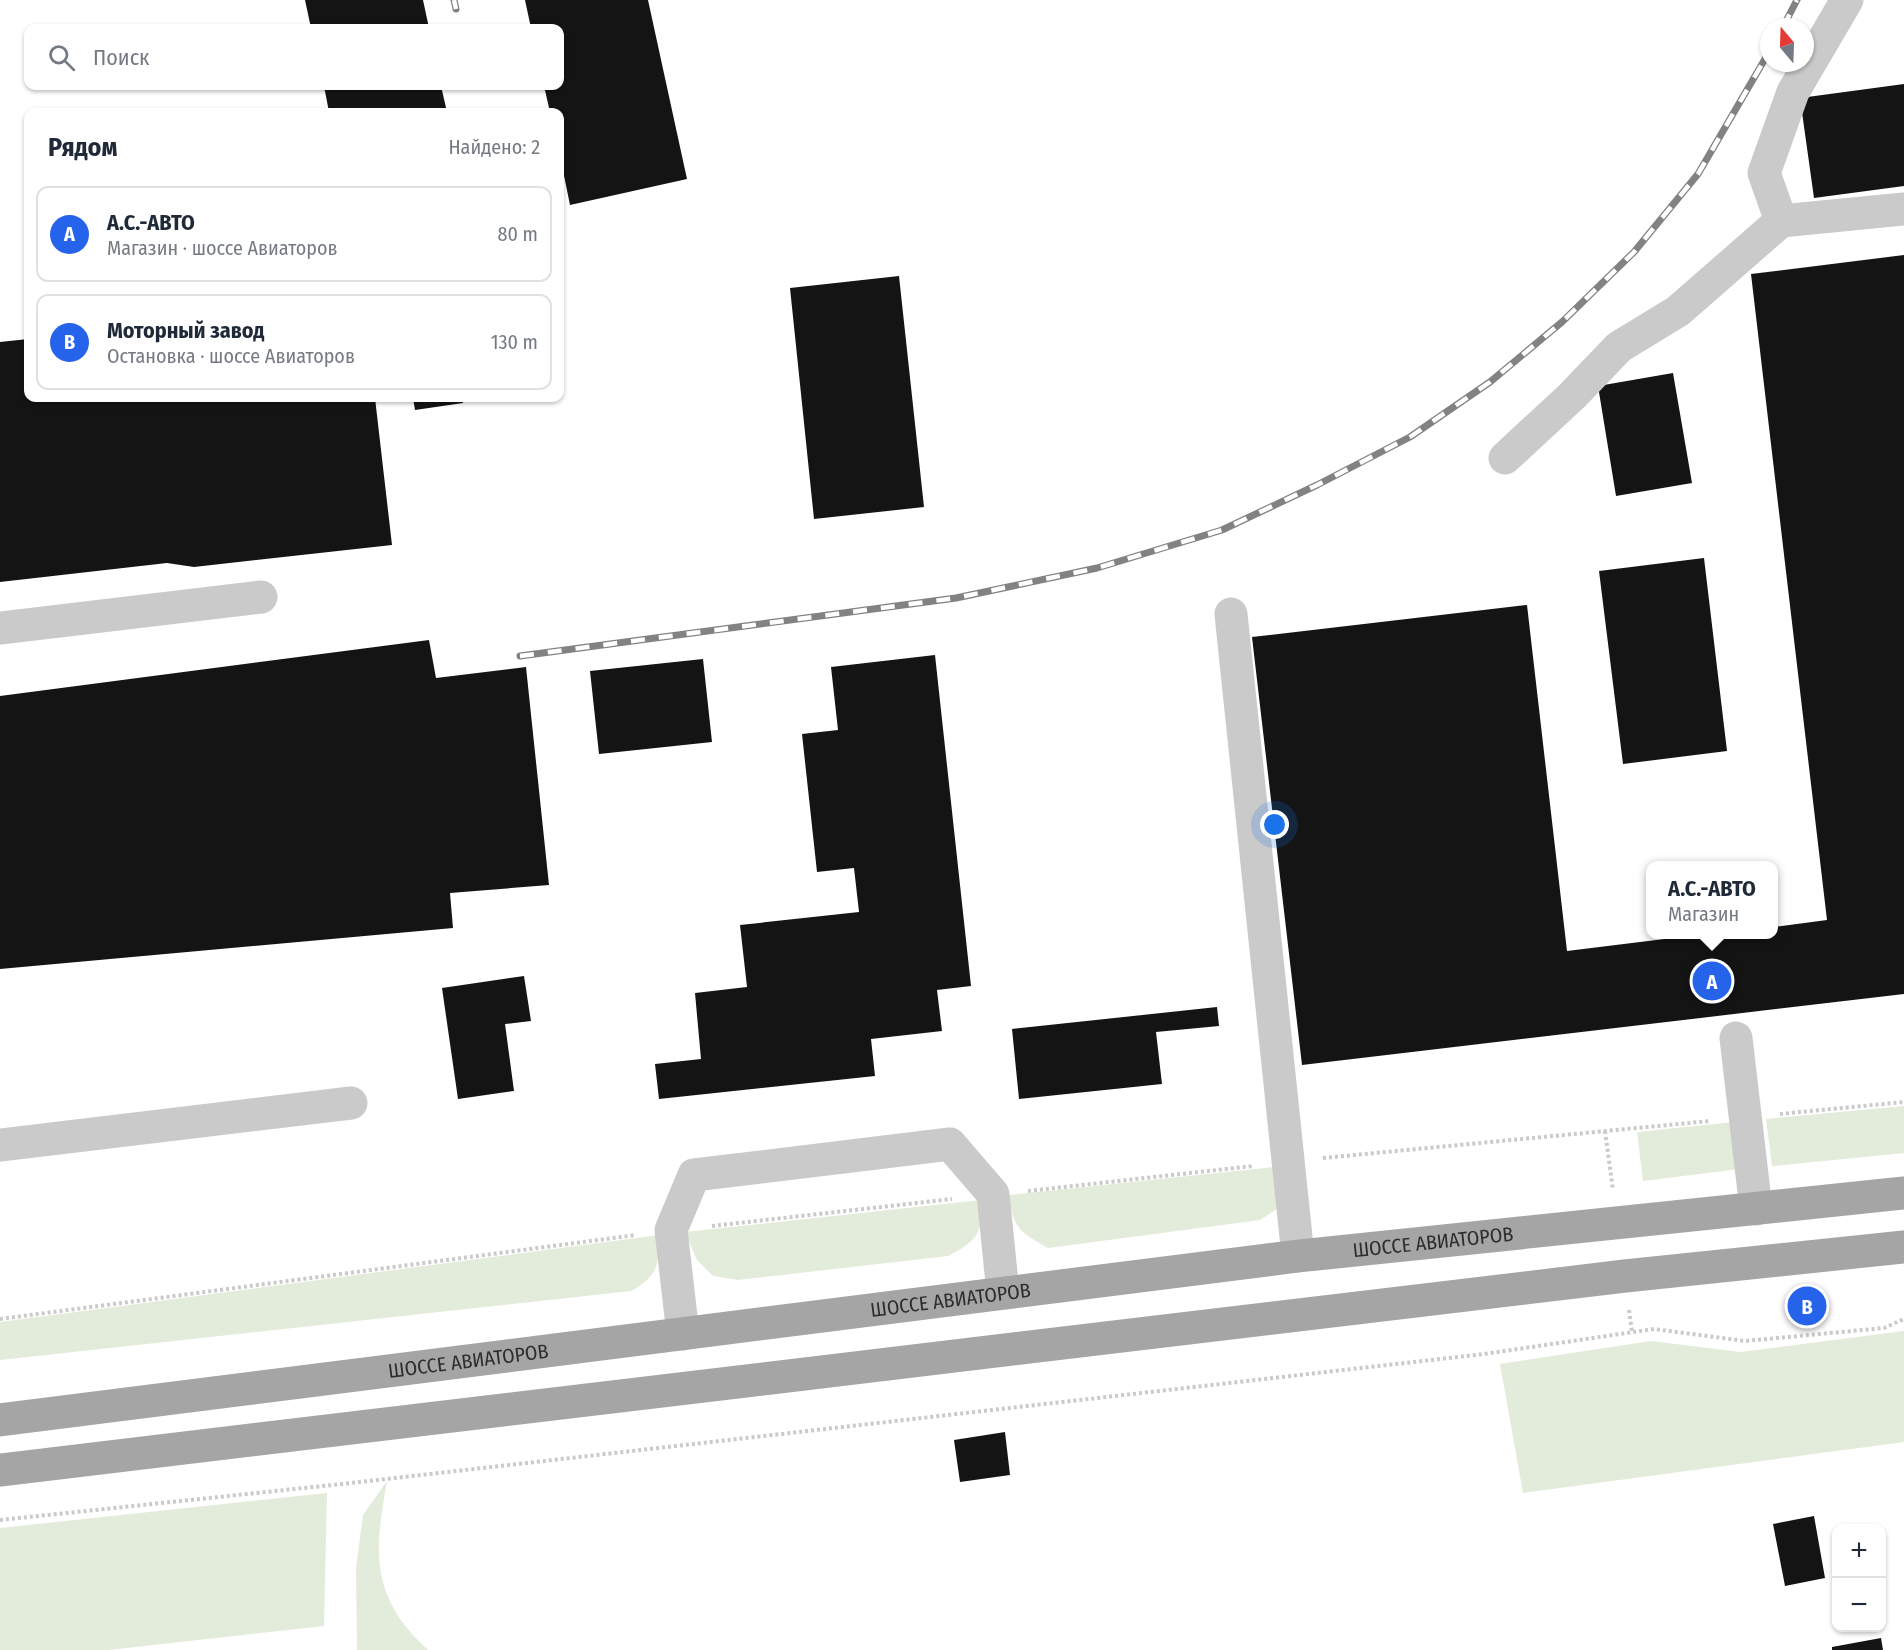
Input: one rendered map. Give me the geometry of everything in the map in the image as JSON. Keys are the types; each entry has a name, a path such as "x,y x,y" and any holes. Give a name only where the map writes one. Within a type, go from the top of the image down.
{"main road":[{"name":"ШОССЕ АВИАТОРОВ","path":"0,1420 1298,1256 1904,1193"},
{"path":"0,1470 1602,1278 1904,1247"}],"lane":[{"path":"1781,220 1764,173 1793,92 1847,0"},
{"path":"1505,458 1572,396 1619,347 1678,311 1781,220 1904,209"},
{"path":"0,628 261,597"},
{"path":"1231,614 1298,1256"},
{"path":"1736,1038 1756,1209"},
{"path":"0,1144 351,1102"},
{"path":"682,1334 671,1230 694,1175 950,1144 993,1194 1003,1293"}],"path":[{"path":"0,1520 342,1484 1484,1354 1654,1329 1745,1341 1884,1328 1904,1319"}],"green space":[{"path":"1904,1106 1904,1153 1772,1166 1766,1119"},
{"path":"1734,1122 1739,1169 1643,1181 1637,1132"},
{"path":"1275,1167 1277,1209 1260,1220 1048,1248 1030,1238 1019,1228 1015,1222 1009,1195"},
{"path":"981,1200 981,1221 976,1235 966,1246 948,1256 738,1280 713,1276 697,1260 685,1232"},
{"path":"659,1235 657,1262 652,1275 631,1291 0,1360 0,1322"},
{"path":"1904,1331 1904,1442 1523,1493 1500,1364 1651,1341 1741,1352"},
{"path":"387,1481 380,1530 381,1573 386,1592 395,1611 428,1650 357,1650 356,1568 363,1515"},
{"path":"327,1493 324,1626 109,1650 0,1650 0,1528"}],"building":[{"path":"305,0 423,0 428,24 310,24"},
{"path":"525,0 648,0 687,179 570,205 564,176 564,108 549,108 545,90 564,90 564,24 530,24"},
{"path":"1904,84 1904,186 1814,198 1800,98"},
{"path":"325,90 442,90 446,108 328,108"},
{"path":"1904,255 1904,994 1302,1065 1252,637 1527,605 1567,951 1664,939 1778,939 1778,926 1827,920 1751,274"},
{"path":"899,276 924,507 814,519 790,288"},
{"path":"24,339 24,402 375,402 392,545 194,567 167,563 0,582 0,342"},
{"path":"1673,373 1692,483 1616,496 1598,386"},
{"path":"414,402 463,403 415,410"},
{"path":"1704,558 1727,751 1623,764 1599,571"},
{"path":"429,640 436,678 526,667 549,885 450,893 453,928 0,969 0,696"},
{"path":"935,655 971,986 937,990 942,1031 871,1039 875,1076 659,1099 655,1064 701,1059 695,993 747,987 740,925 859,912 854,868 817,872 802,734 838,730 831,667"},
{"path":"703,659 712,742 599,754 590,671"},
{"path":"524,976 531,1021 505,1024 514,1091 458,1099 442,988"},
{"path":"1217,1007 1219,1026 1156,1032 1162,1084 1019,1099 1012,1029"},
{"path":"1005,1432 1010,1475 960,1482 954,1440"},
{"path":"1814,1516 1825,1578 1785,1586 1773,1524"},
{"path":"1881,1638 1883,1650 1832,1650 1832,1647"}],"railway":[{"path":"454,0 456,9"},
{"path":"1788,18 1797,0"},
{"path":"520,656 956,598 1097,568 1222,530 1317,485 1410,437 1490,382 1562,322 1634,252 1698,174 1760,67"}],"place":[{"name":"А.С.-АВТО","path":"1712,981"},
{"name":"Моторный завод","path":"1807,1306"}]}
